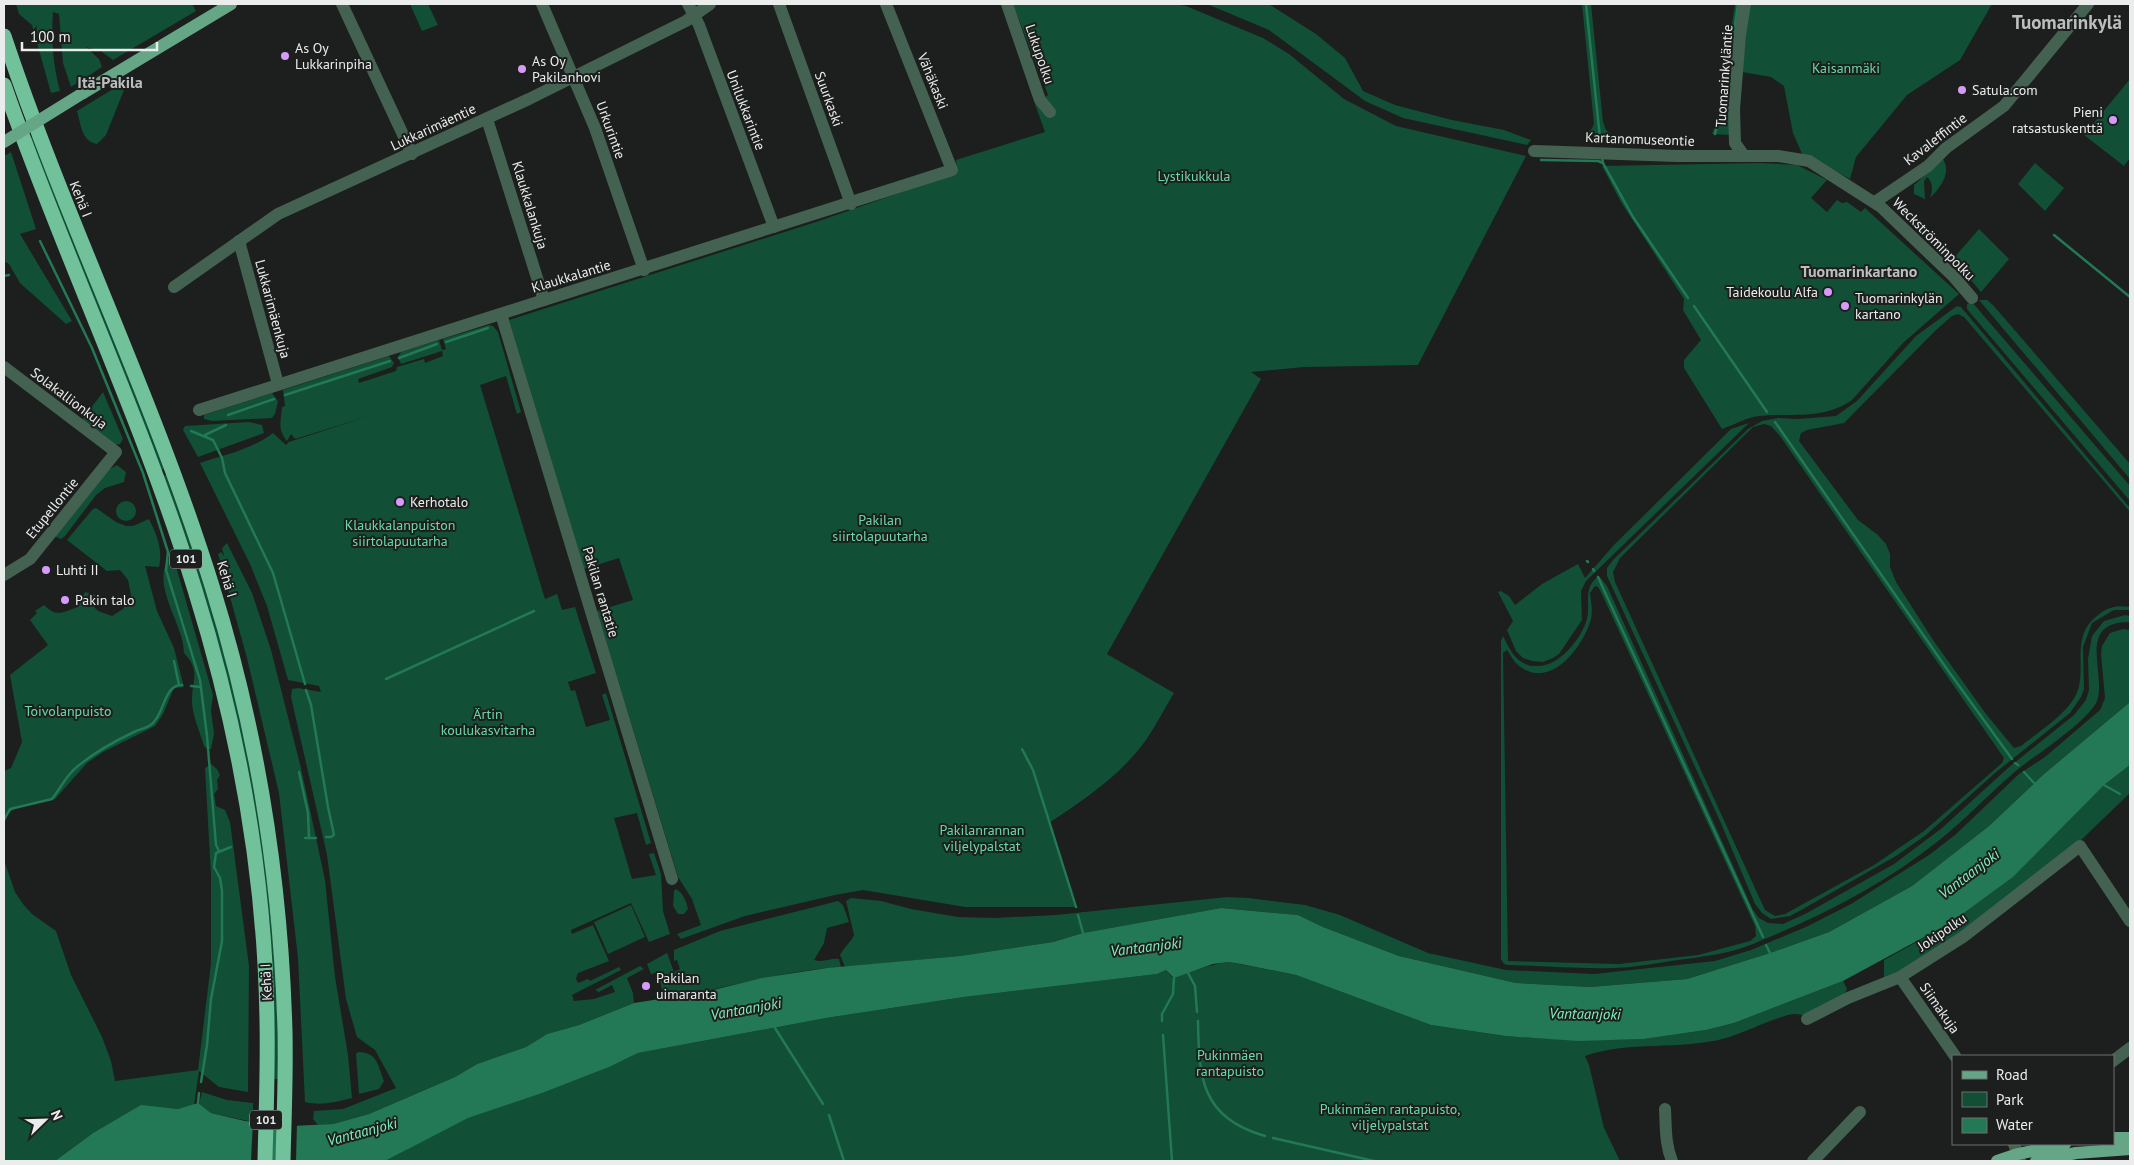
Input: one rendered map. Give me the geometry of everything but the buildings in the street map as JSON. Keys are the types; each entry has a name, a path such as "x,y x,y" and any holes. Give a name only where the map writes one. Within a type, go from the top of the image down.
{"highway":[{"name":"Kehä I","path":"4,36 45,152 170,464 199,546 225,630 245,707 260,781 270,847 282,973 286,1080 283,1161"},
{"name":"Kehä I","path":"4,85 36,174 147,451 183,551 208,634 227,712 253,848 265,971 268,1079 265,1161"}],"main road":[{"path":"4,142 231,4"},
{"path":"2114,1138 2130,1138"},
{"path":"1997,1161 2017,1153 2060,1145"},
{"path":"2036,1161 2076,1153 2130,1149"}],"street":[{"path":"342,4 412,154"},
{"name":"Urkurintie","path":"542,4 595,128 644,270"},
{"name":"Unilukkarintie","path":"688,4 774,227"},
{"name":"Lukkarimäentie","path":"174,287 278,214 412,154 574,77 694,16 710,4"},
{"name":"Suurkaski","path":"779,4 851,204"},
{"name":"Vähäkaski","path":"886,4 952,170"},
{"name":"Lukupolku","path":"1007,4 1040,100 1050,112"},
{"name":"Tuomarinkyläntie","path":"1744,156 1735,143 1734,109 1745,4"},
{"name":"Kavaleffintie","path":"1874,202 1928,166 1946,148 2004,106 2088,4"},
{"name":"Klaukkalankuja","path":"487,119 544,300"},
{"name":"Kartanomuseontie","path":"1534,151 1677,156 1744,156"},
{"path":"1744,156 1793,157 1809,161 1874,202"},
{"name":"Klaukkalantie","path":"199,410 644,270 952,170"},
{"name":"Weckströminpolku","path":"1874,202 1954,277 1972,298"},
{"name":"Lukkarimäenkuja","path":"238,241 278,384"},
{"name":"Pakilan rantatie","path":"501,314 672,879"},
{"name":"Solakallionkuja","path":"4,367 116,452"},
{"name":"Etupellontie","path":"4,575 30,559 116,452"},
{"name":"Jokipolku","path":"1807,1019 1848,998 1900,977 1963,937 2080,846 2130,921"},
{"name":"Siimakuja","path":"1900,977 1955,1055"},
{"path":"2114,1060 2130,1048"},
{"path":"1666,1109 1666,1139 1672,1161"},
{"path":"1813,1161 1860,1112"}],"green space":[{"path":"16,4 192,4 196,11 113,60 101,51 86,47 99,59 102,67 71,87 63,63 59,14 53,12 53,52 60,91 51,93 32,25 19,14"},
{"path":"410,4 428,4 438,25 422,31"},
{"name":"Pakilan siirtolapuutarha","path":"1013,4 1175,4 1186,6 1263,38 1289,54 1344,99 1396,126 1526,156 1418,365 1304,367 1251,372 1261,379 1107,654 1174,693 1136,753 1114,775 1049,823 1075,907 965,907 863,890 745,916 681,939 677,934 701,925 692,899 678,877 597,611 633,600 619,558 584,569 509,320 819,221 957,173 956,160 1045,132 1035,104 1048,95"},
{"path":"1207,4 1269,4 1316,34 1345,58 1363,91 1395,105 1452,120 1504,130 1531,140 1527,145 1403,118 1365,101 1269,30"},
{"path":"1582,4 1591,4 1603,122 1606,130 1611,134 1584,133 1591,130 1594,124"},
{"path":"1735,4 1742,4 1731,135 1712,134 1718,117"},
{"name":"Kaisanmäki","path":"1749,4 1992,4 1960,60 1907,95 1856,157 1850,179 1819,162 1803,156 1793,133 1784,86 1771,77 1742,72"},
{"name":"Pieni ratsastuskenttä","path":"2130,79 2130,158 2124,166 2084,135"},
{"path":"123,83 124,90 106,135 97,144 92,142 82,131 77,111"},
{"path":"33,136 165,469 161,470 29,138"},
{"path":"11,152 36,229 20,234 72,321 66,324 20,283 9,264 4,261 4,156"},
{"path":"1943,159 1946,170 1944,180 1938,190 1930,198 1932,187 1927,177 1924,181 1925,199 1914,194 1914,185"},
{"path":"1760,163 1797,165 1827,180 1811,198 1827,212 1837,200 1842,203 1847,202 1861,212 1865,208 1959,294 1903,343 1852,400 1830,411 1754,417 1722,429 1684,368 1684,360 1701,340 1683,310 1684,299 1621,202 1602,166"},
{"path":"2035,163 2064,188 2045,211 2018,184"},
{"path":"1979,229 2009,259 1981,292 1953,259"},
{"path":"1979,300 1987,300 1993,305 2130,464 2130,479"},
{"path":"1972,302 2130,486 2130,501 1967,309 1967,304"},
{"path":"1957,306 1961,307 2130,508 2130,512 1964,317 1958,314 1952,316 1935,331 1844,423 1807,430 1801,433 1799,441 1858,520 1878,535 1886,544 1890,554 1890,567 1896,582 1933,640 1986,714 2014,748 2021,746 2049,724 2073,700 2078,690 2080,679 2081,645 2089,624 2109,608 2125,606 2130,607 2130,610 2114,610 2092,623 2083,647 2084,689 2070,713 1995,773 1926,835 1896,856 1790,916 1771,919 1762,913 1755,904 1720,821 1607,576 1607,568 1748,429 1762,421 1778,418 1798,419 1836,416 1857,401 1916,336","holes":["1764,424 1771,426 1780,436 2004,758 2002,763 1924,831 1874,865 1785,914 1775,916 1765,910 1615,582 1613,572 1620,558 1753,427"]},
{"path":"489,325 493,326 498,332 521,412 517,414 506,376 480,385 545,599 557,594 562,610 575,607 596,673 568,682 571,691 575,690 586,727 610,720 602,695 606,693 651,843 646,845 637,813 614,818 632,879 656,875 649,854 654,853 661,874 663,911 670,934 649,942 631,903 571,930 572,934 593,925 609,961 578,973 576,979 578,983 588,979 590,981 619,967 621,970 572,995 574,1001 594,999 615,992 612,985 599,992 595,990 640,966 644,969 627,978 633,993 634,1003 579,1025 547,1034 526,1047 477,1064 455,1077 369,1114 333,1124 318,1125 313,1119 314,1111 343,1109 396,1088 375,1050 357,1037 346,999 327,855 291,697 292,689 298,688 321,692 319,686 288,680 267,606 250,564 200,463 257,443 273,433 286,445 289,442 369,416 295,439 291,434 287,441 280,425 282,407 285,406 283,390 389,356 394,363 392,367 358,379 359,383 396,371 397,367 424,359 425,363 443,356 442,351 401,364 398,357 401,352 439,340 442,350 446,349 443,339"},
{"path":"103,392 123,439 120,444 114,445 82,420"},
{"path":"272,393 278,401 272,418 212,421 204,419 204,415"},
{"path":"249,422 262,425 264,433 198,457 183,430 185,426"},
{"path":"1749,423 1586,581 1581,591 1582,620 1559,654 1543,662 1523,658 1516,651 1507,630 1513,621 1498,592 1501,591 1509,596 1515,605 1542,584 1578,564 1585,578 1614,545 1731,429"},
{"path":"117,465 126,472 124,482 105,488 96,495 65,536 61,539 54,536 106,471"},
{"path":"167,475 206,588 239,709 264,848 276,973 279,1079 274,1079 274,1032 215,633 190,549 163,476"},
{"path":"126,501 133,504 136,511 133,518 126,521 119,518 116,511 119,504"},
{"name":"Toivolanpuisto","path":"96,508 116,522 126,526 133,526 149,519 158,542 160,560 159,567 145,566 157,611 174,648 184,687 174,688 163,714 155,726 103,752 87,763 55,799 18,806 8,814 4,824 4,771 11,768 22,742 10,675 48,645 30,620 37,613 35,611 44,605 57,613 78,607 85,592 96,595 94,607 98,611 112,616 123,609 131,595 128,580 120,570 107,571 67,540 93,509"},
{"path":"227,543 252,593 271,650 301,768 325,880 335,977 348,1055 352,1098 323,1104 305,1102 298,958 279,793 247,658 218,554 221,552 224,556 222,548"},
{"path":"170,558 175,563 213,695 211,710 214,734 211,749 207,749 204,746 195,718 192,706 194,671 184,653 183,642 165,592 163,580 165,568"},
{"path":"1599,576 1607,586 1753,910 1759,918 1768,923 1783,924 1807,913 1894,864 1942,828 2008,768 2074,715 2086,700 2089,690 2088,659 2092,636 2104,621 2125,615 2130,616 2130,622 2113,624 2103,630 2098,640 2099,690 2097,701 2088,714 2000,785 1937,842 1900,869 1861,893 1821,914 1754,944 1720,954 1619,968 1508,965 1504,964 1501,959 1501,641 1503,636 1512,653 1525,664 1538,666 1554,662 1568,651 1583,629 1588,616 1590,586","holes":["1595,586 1598,587 1755,926 1756,936 1750,941 1698,955 1619,964 1508,961 1503,653 1507,650 1513,660 1522,668 1534,673 1556,668 1566,661 1582,640 1591,619 1590,593"]},
{"path":"2123,629 2130,630 2130,702 2044,774 1989,826 1912,886 1829,932 1687,979 1590,987 1516,983 1399,956 1323,927 1298,915 1221,908 1083,933 1053,942 960,956 845,967 840,955 854,935 846,901 851,898 881,901 911,909 958,917 995,918 1056,915 1227,897 1305,905 1340,915 1428,953 1506,970 1594,974 1715,961 1751,950 1808,926 1851,904 1929,855 1955,835 2019,774 2045,757 2100,710 2105,698 2102,646 2110,633"},
{"path":"211,764 220,775 217,780 218,789 214,794 216,806 225,810 230,822 249,966 248,1092 219,1087 199,1071 194,1105 178,1109 141,1106 93,1133 55,1161 4,1161 4,860 15,892 23,904 32,914 56,931 71,975 102,1037 111,1061 115,1081 198,1070 211,963 211,875 205,768"},
{"path":"2130,765 2130,793 2077,844 1936,951 1884,979 1884,960 1940,929 2104,785"},
{"path":"676,889 683,895 688,909 684,914 678,914 673,906 674,891"},
{"path":"838,901 843,905 849,922 827,928 824,943 814,960 839,959 841,967 796,972 664,999 658,972 651,974 647,964 667,953 674,972 680,969 677,960 674,961 674,950 720,931"},
{"path":"631,905 645,937 608,954 594,922"},
{"name":"Pukinmäen rantapuisto","path":"1229,962 1296,975 1431,1025 1504,1036 1575,1040 1644,1039 1706,1030 1734,1023 1843,981 1847,989 1844,995 1807,1016 1790,1015 1726,1038 1691,1044 1620,1048 1585,1056 1589,1065 1604,1128 1620,1161 385,1161 470,1117 576,1080 638,1053 826,1018 964,997 1156,974 1166,970 1172,977"},
{"path":"358,1052 370,1054 376,1061 384,1081 379,1089 359,1094 356,1054"},
{"path":"202,1092 227,1100 253,1103 253,1122 211,1113 199,1104"}],"water":[{"name":"Vantaanjoki","path":"2130,702 2130,765 2104,785 2013,877 1950,923 1843,981 1734,1023 1706,1030 1644,1039 1578,1041 1505,1036 1431,1025 1296,975 1229,962 1213,964 1174,978 1166,970 1157,974 964,997 826,1018 638,1053 609,1067 542,1093 468,1118 385,1161 55,1161 93,1133 141,1105 178,1109 198,1103 211,1113 245,1121 292,1126 333,1124 369,1114 455,1077 477,1064 526,1047 547,1034 579,1025 634,1003 705,992 762,978 827,968 960,956 1053,942 1083,933 1221,908 1298,915 1323,927 1399,956 1516,983 1590,987 1687,979 1829,932 1912,886 1989,826 2044,774"}],"pier":[{"path":"253,1119 273,1121 272,1161 251,1161"},
{"path":"277,1122 297,1123 296,1161 276,1161"}],"waterway":[{"path":"1586,4 1600,138"},
{"path":"1715,134 1727,83 1738,4"},
{"path":"1602,158 1633,217 1688,298"},
{"path":"1541,160 1598,161 1603,163"},
{"path":"2054,235 2130,297"},
{"path":"40,241 92,348 143,473 168,552 166,570 200,680 207,736 216,845 219,851"},
{"path":"4,276 9,275"},
{"path":"1694,306 1767,412"},
{"path":"446,342 488,328"},
{"path":"399,358 437,344"},
{"path":"285,395 390,361"},
{"path":"228,415 274,399"},
{"path":"1775,422 2012,759"},
{"path":"205,435 226,425"},
{"path":"191,431 213,440 222,458 225,473 273,573 305,684"},
{"path":"1598,577 1763,937"},
{"path":"386,679 534,611"},
{"path":"174,661 179,685"},
{"path":"4,820 10,809 52,799 70,773 84,761 112,743 152,724 159,715 172,688 182,685"},
{"path":"191,686 201,687"},
{"path":"306,690 311,705 334,835 326,837"},
{"path":"1022,749 1033,770 1076,907"},
{"path":"299,772 308,813 309,838"},
{"path":"2024,772 2034,783"},
{"path":"2104,785 2120,794"},
{"path":"305,838 316,838"},
{"path":"201,1082 207,1045 211,999 222,941 222,891 220,878 214,867 216,853 231,847"},
{"path":"1078,915 1083,933"},
{"path":"1766,945 1770,953"},
{"path":"1188,973 1195,986 1197,1012"},
{"path":"1162,1021 1162,1014 1173,994 1174,978"},
{"path":"1198,1021 1200,1061 1203,1078 1208,1093 1216,1107 1228,1118 1244,1128 1265,1136"},
{"path":"775,1028 823,1104"},
{"path":"1163,1035 1172,1161"},
{"path":"198,1103 199,1093"},
{"path":"829,1115 844,1161"},
{"path":"1273,1138 1374,1161"}],"place":[{"name":"As Oy Lukkarinpiha","path":"285,56"},
{"name":"As Oy Pakilanhovi","path":"522,69"},
{"name":"Satula.com","path":"1962,90"},
{"name":"Pieni ratsastuskenttä","path":"2113,120"},
{"name":"Taidekoulu Alfa","path":"1828,292"},
{"name":"Tuomarinkylän kartano","path":"1845,306"},
{"name":"Kerhotalo","path":"400,502"},
{"name":"Luhti II","path":"46,570"},
{"name":"Pakin talo","path":"65,600"},
{"name":"Pakilan uimaranta","path":"646,986"}],"district":[{"name":"Tuomarinkylä","path":"2067,22"},
{"name":"Itä-Pakila","path":"110,82"},
{"name":"Tuomarinkartano","path":"1859,271"}],"park label":[{"name":"Lystikukkula","path":"1194,176"},
{"name":"Klaukkalanpuiston siirtolapuutarha","path":"400,534"},
{"name":"Ärtin koulukasvitarha","path":"488,722"},
{"name":"Pakilanrannan viljelypalstat","path":"982,838"},
{"name":"Pukinmäen rantapuisto, viljelypalstat","path":"1390,1118"}]}
